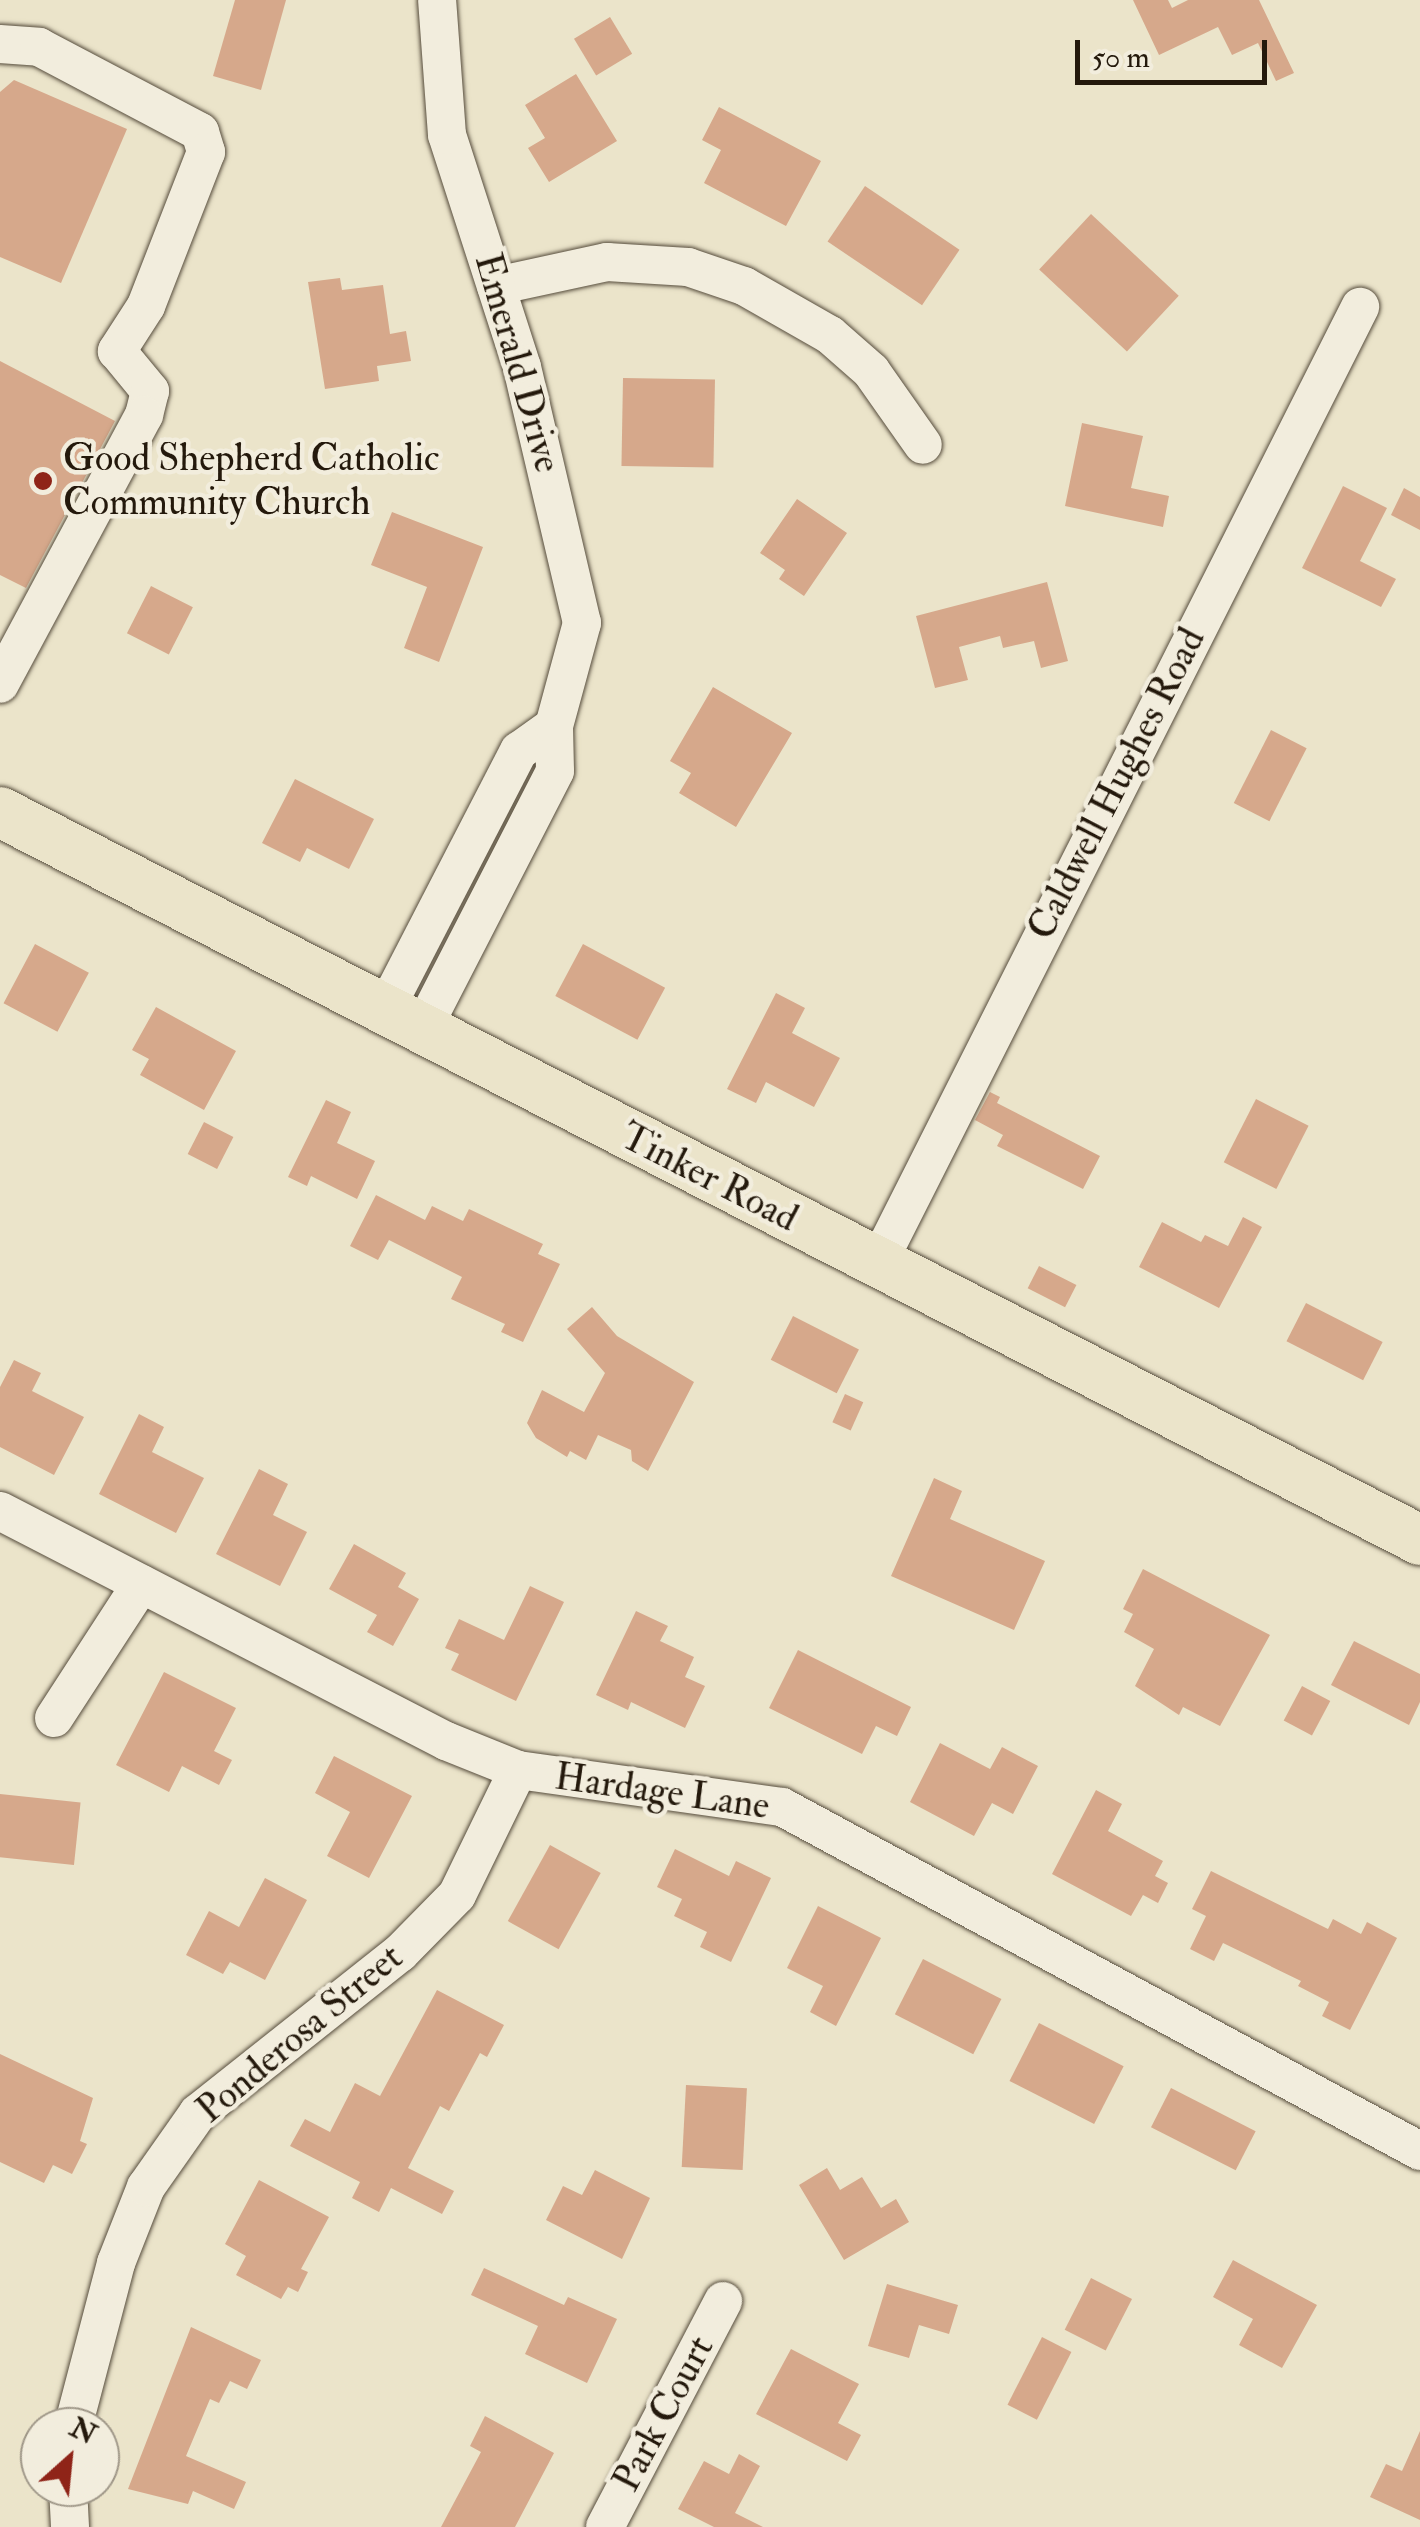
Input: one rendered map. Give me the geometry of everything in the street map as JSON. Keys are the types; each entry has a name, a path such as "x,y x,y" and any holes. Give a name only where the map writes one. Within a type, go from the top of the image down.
{"main road":[{"name":"Tinker Road","path":"0,812 402,1022 1420,1540"}],"street":[{"name":"Emerald Drive","path":"402,1022 519,751 554,726 582,623 564,529 496,286 448,135 438,0"},
{"path":"0,44 39,47 200,132 206,152 146,306 117,351 150,391 144,414 0,684"},
{"path":"496,286 607,262 688,267 744,286 816,326 871,371 923,444"},
{"name":"Caldwell Hughes Road","path":"878,1263 1360,307"},
{"name":"Hardage Lane","path":"0,1512 446,1742 518,1770 782,1807 1420,2151"},
{"path":"54,1718 141,1584"},
{"name":"Ponderosa Street","path":"78,2407 116,2263 146,2186 198,2113 400,1954 457,1894 518,1770"},
{"name":"Park Court","path":"604,2527 723,2301"}],"building":[{"path":"235,0 286,0 261,90 213,76"},
{"path":"1133,0 1168,0 1172,8 1188,0 1259,0 1294,73 1276,81 1258,43 1232,55 1218,27 1159,55"},
{"path":"610,17 632,54 596,75 574,39"},
{"path":"576,74 617,141 549,182 528,148 545,138 525,105"},
{"path":"14,80 127,129 61,283 0,257 0,92"},
{"path":"719,107 821,161 786,226 704,183 721,150 702,140"},
{"path":"865,186 960,250 922,305 828,242"},
{"path":"1091,214 1179,296 1127,351 1039,270"},
{"path":"340,278 342,290 383,285 390,334 406,331 411,361 377,366 379,381 325,389 308,282"},
{"name":"Good Shepherd Catholic Community Church","path":"0,361 115,421 26,588 0,575"},
{"path":"623,378 715,380 713,468 621,466"},
{"path":"1082,423 1143,436 1131,488 1169,496 1163,527 1065,506"},
{"path":"1343,486 1387,508 1360,561 1396,579 1381,607 1302,568"},
{"path":"1404,488 1420,497 1420,530 1391,515"},
{"path":"797,499 847,533 804,596 779,579 785,570 760,553"},
{"path":"392,512 483,547 439,662 404,648 427,587 371,565"},
{"path":"1047,582 1068,661 1041,668 1034,641 1003,648 1000,636 959,647 968,680 935,688 916,616"},
{"path":"151,586 193,607 169,655 127,633"},
{"path":"713,687 792,733 736,827 679,793 691,773 670,761"},
{"path":"1271,730 1307,748 1269,821 1234,803"},
{"path":"295,779 374,819 349,869 307,848 300,862 262,843"},
{"path":"35,944 89,973 57,1032 4,1003"},
{"path":"583,944 665,988 637,1040 555,996"},
{"path":"776,993 805,1008 792,1033 840,1058 814,1107 766,1082 756,1103 727,1089"},
{"path":"156,1007 236,1051 204,1110 140,1075 149,1059 132,1050"},
{"path":"990,1092 1000,1097 997,1103 1100,1156 1083,1189 997,1146 1003,1135 975,1120"},
{"path":"1256,1099 1309,1126 1276,1189 1224,1162"},
{"path":"326,1100 351,1112 337,1143 375,1161 357,1199 311,1176 307,1186 288,1177"},
{"path":"204,1122 233,1137 217,1169 188,1154"},
{"path":"376,1195 425,1220 432,1206 463,1221 469,1209 543,1244 538,1254 560,1264 523,1342 501,1332 505,1324 451,1299 462,1277 389,1240 378,1260 350,1246"},
{"path":"1243,1217 1262,1227 1219,1308 1139,1267 1162,1222 1201,1242 1205,1235 1228,1246"},
{"path":"1039,1266 1076,1285 1065,1307 1028,1288"},
{"path":"1306,1303 1383,1342 1363,1380 1286,1341"},
{"path":"592,1307 617,1336 694,1382 648,1471 632,1461 631,1450 598,1435 586,1460 570,1451 567,1457 536,1438 527,1423 542,1390 584,1412 605,1373 567,1329"},
{"path":"793,1316 859,1350 837,1393 771,1360"},
{"path":"14,1360 41,1373 32,1391 84,1417 54,1475 0,1447 0,1387"},
{"path":"845,1394 863,1402 851,1430 832,1422"},
{"path":"139,1414 164,1427 152,1452 204,1478 176,1533 99,1494"},
{"path":"259,1469 288,1484 273,1515 307,1532 280,1586 216,1554"},
{"path":"934,1478 962,1491 950,1519 1045,1561 1014,1630 891,1576"},
{"path":"354,1544 406,1573 398,1587 419,1599 393,1646 367,1632 377,1615 329,1589"},
{"path":"1143,1569 1270,1635 1220,1726 1183,1707 1179,1715 1135,1686 1154,1649 1124,1632 1133,1614 1123,1609"},
{"path":"530,1586 564,1602 516,1701 451,1670 459,1654 445,1648 459,1619 504,1640"},
{"path":"636,1611 668,1626 660,1641 694,1657 685,1677 705,1686 685,1728 631,1702 628,1710 596,1695"},
{"path":"1354,1641 1420,1674 1420,1702 1409,1725 1331,1685"},
{"path":"798,1650 911,1707 897,1736 876,1726 862,1754 769,1708"},
{"path":"164,1672 236,1708 214,1751 232,1760 219,1785 182,1766 169,1792 116,1765"},
{"path":"1302,1686 1330,1701 1312,1735 1284,1720"},
{"path":"940,1743 990,1769 1002,1747 1038,1766 1013,1814 992,1803 974,1836 910,1802"},
{"path":"334,1756 412,1796 369,1878 327,1856 350,1812 315,1793"},
{"path":"1096,1790 1122,1804 1108,1831 1163,1861 1155,1876 1168,1883 1158,1903 1143,1895 1131,1916 1052,1874"},
{"path":"0,1794 81,1802 74,1865 0,1857"},
{"path":"550,1845 601,1873 559,1949 508,1921"},
{"path":"675,1849 729,1876 736,1861 771,1878 731,1962 700,1947 707,1932 674,1916 682,1899 657,1887"},
{"path":"1211,1871 1328,1929 1333,1919 1361,1934 1367,1922 1397,1938 1350,2030 1322,2016 1329,2002 1298,1986 1301,1981 1223,1943 1214,1961 1190,1949 1206,1916 1192,1909"},
{"path":"265,1878 307,1900 265,1980 230,1962 223,1974 186,1955 209,1911 239,1927"},
{"path":"818,1906 881,1938 836,2026 810,2012 823,1986 787,1968"},
{"path":"923,1959 1001,1999 973,2054 895,2014"},
{"path":"437,1990 504,2025 487,2057 480,2053 449,2111 440,2106 408,2168 454,2191 442,2214 391,2188 379,2212 352,2198 360,2182 290,2146 305,2119 330,2132 355,2083 380,2096"},
{"path":"1039,2023 1124,2066 1094,2124 1009,2081"},
{"path":"0,2054 93,2098 80,2141 87,2144 72,2174 53,2165 44,2183 0,2162"},
{"path":"686,2085 747,2088 743,2170 682,2167"},
{"path":"1171,2088 1256,2131 1236,2170 1151,2127"},
{"path":"827,2168 840,2190 862,2177 881,2208 896,2199 909,2222 844,2260 799,2185"},
{"path":"595,2170 650,2198 622,2259 546,2220 563,2186 582,2195"},
{"path":"259,2180 329,2217 301,2269 308,2272 298,2292 288,2287 281,2299 236,2275 246,2256 225,2244"},
{"path":"1233,2260 1317,2305 1282,2368 1239,2345 1253,2319 1213,2297"},
{"path":"484,2268 564,2305 568,2297 617,2319 587,2383 525,2354 538,2326 471,2295"},
{"path":"1091,2278 1132,2299 1106,2351 1065,2330"},
{"path":"887,2284 958,2305 949,2334 919,2325 909,2358 868,2346"},
{"path":"191,2327 261,2360 247,2389 230,2381 219,2403 210,2399 186,2456 246,2482 234,2509 193,2491 188,2504 128,2489"},
{"path":"1042,2337 1071,2352 1037,2420 1007,2405"},
{"path":"791,2349 859,2384 838,2423 861,2435 847,2461 756,2414"},
{"path":"485,2416 554,2453 515,2527 441,2527 481,2452 470,2446"},
{"path":"1420,2431 1420,2520 1370,2497 1386,2464 1402,2471"},
{"path":"739,2454 760,2466 735,2513 763,2527 714,2527 678,2509 704,2461 729,2474"}],"place":[{"name":"Good Shepherd Catholic Community Church","path":"43,481"}]}
